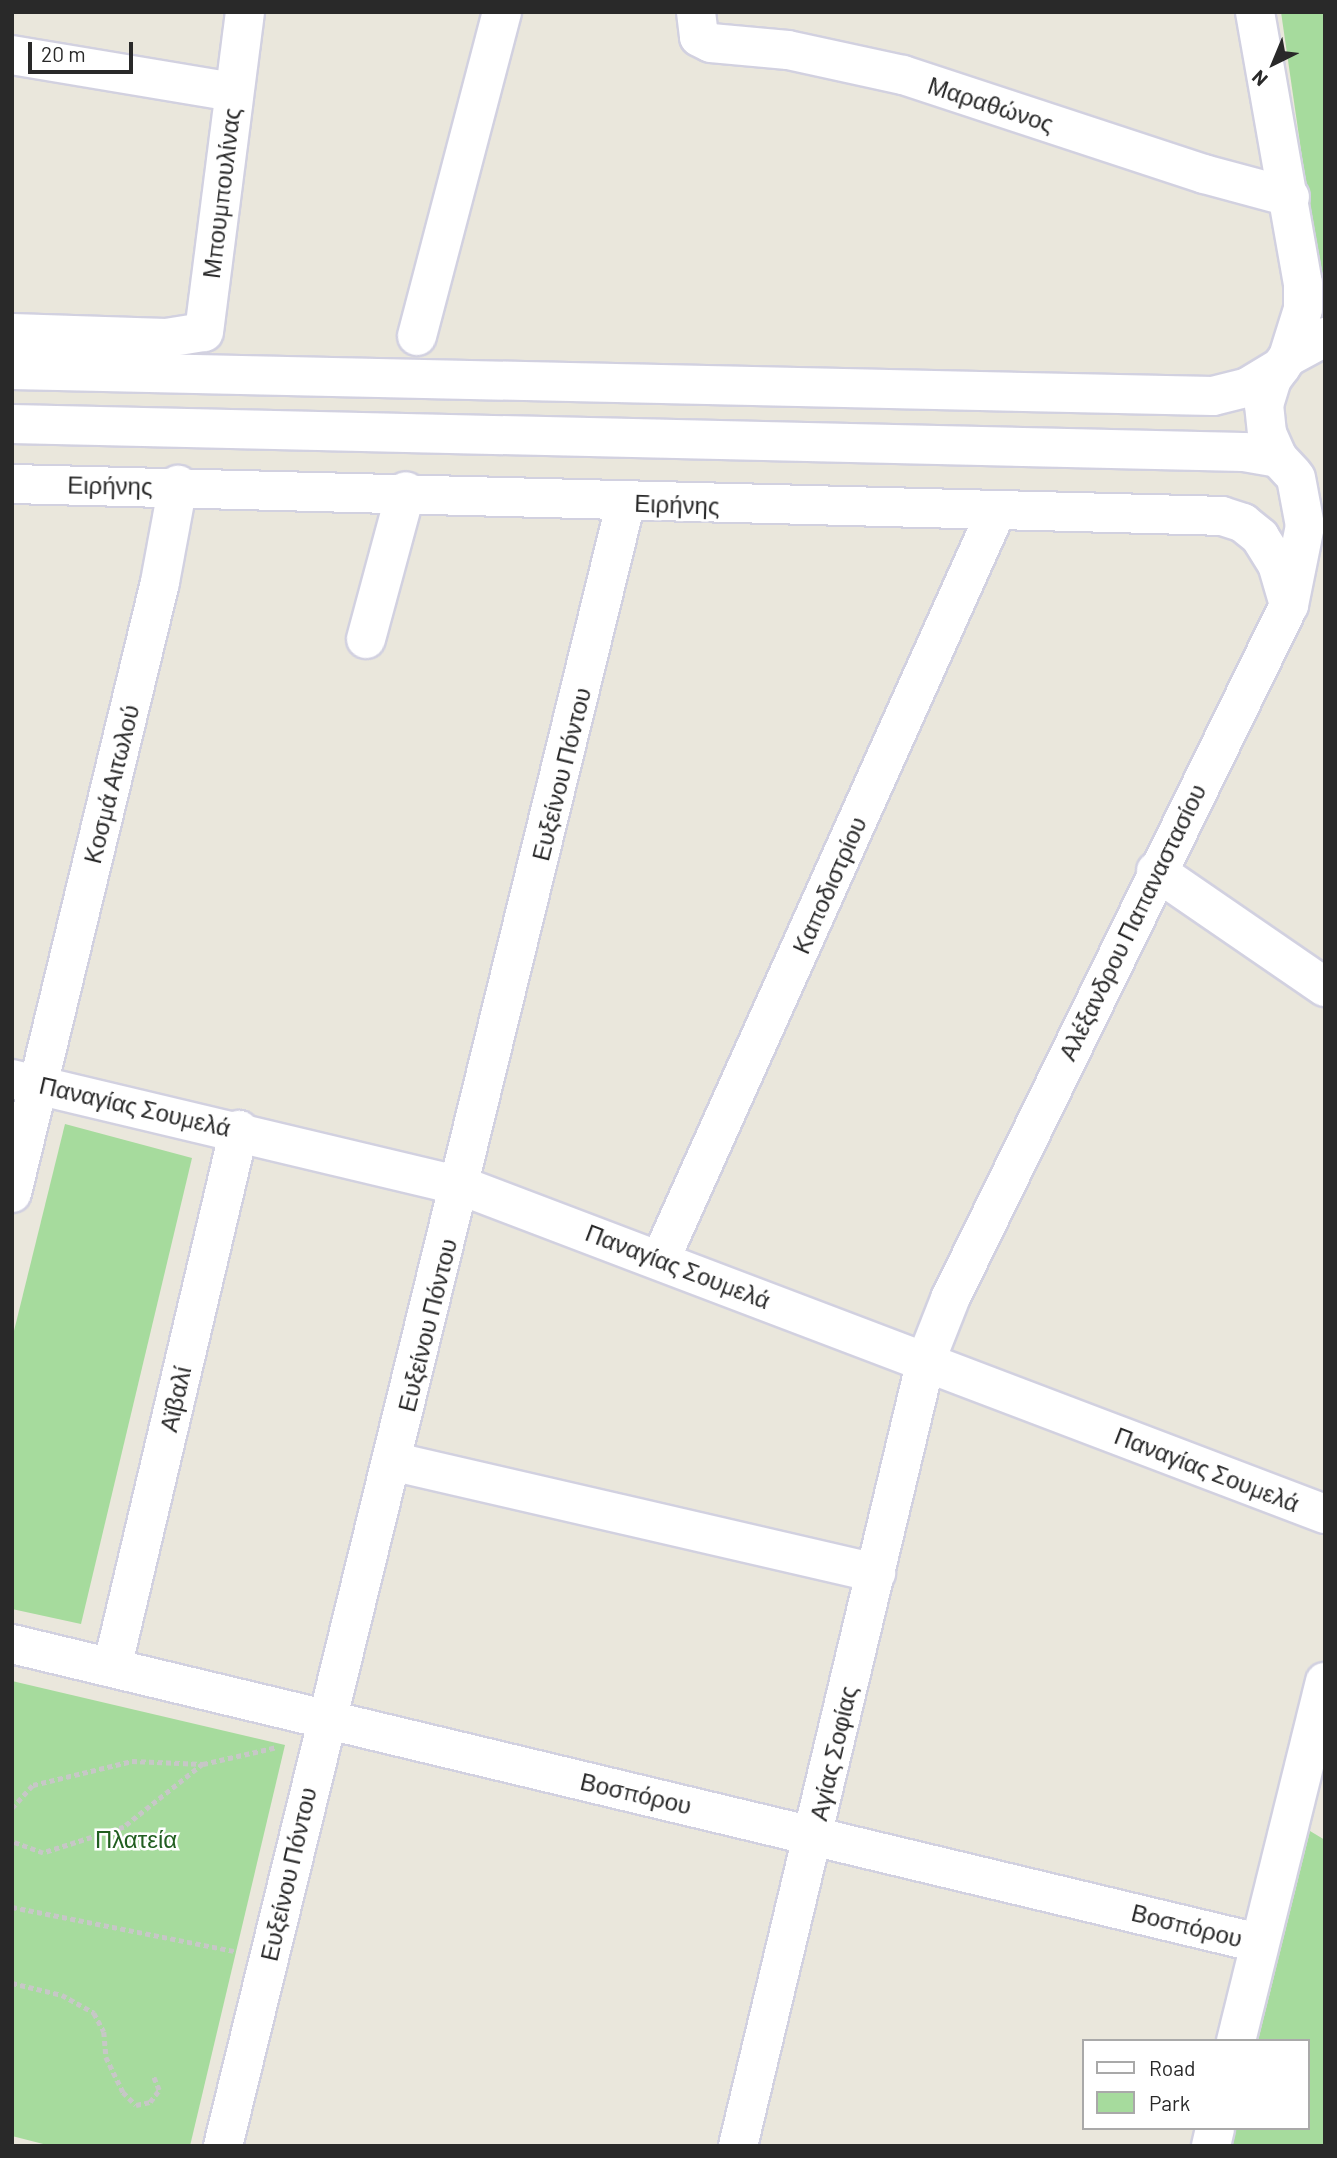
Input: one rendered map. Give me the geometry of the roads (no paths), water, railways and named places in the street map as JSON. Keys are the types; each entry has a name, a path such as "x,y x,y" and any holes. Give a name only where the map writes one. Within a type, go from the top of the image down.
{"street":[{"name":"Μπουμπουλίνας","path":"12,333 166,338 204,332 245,12"},
{"path":"417,336 502,12"},
{"path":"1255,12 1282,151 1303,283 1303,309 1284,362"},
{"name":"Μαραθώνος","path":"696,19 699,37 711,43 788,50 903,75 1158,159 1290,197"},
{"path":"12,55 234,92"},
{"path":"1282,151 1325,241"},
{"path":"12,370 1213,396 1246,388 1325,337"},
{"name":"Αλέξανδρου Παπαναστασίου","path":"926,1360 950,1299 1156,871 1289,605 1305,526 1300,475 1266,433 1264,405 1284,362"},
{"path":"12,424 1244,452 1300,475"},
{"name":"Ειρήνης","path":"12,484 406,491 626,502 1222,516 1243,523 1260,537 1277,564 1289,605"},
{"name":"Κοσμά Αιτωλού","path":"12,1193 26,1081 160,582 178,485"},
{"path":"366,639 406,491"},
{"name":"Ευξείνου Πόντου","path":"223,2146 323,1728 462,1186 626,502"},
{"name":"Καποδιστρίου","path":"661,1258 996,512"},
{"path":"1289,605 1325,556"},
{"path":"1156,871 1325,986"},
{"name":"Παναγίας Σουμελά","path":"26,1081 239,1130 462,1186 661,1258 1325,1514"},
{"name":"Αϊβαλί","path":"112,1668 239,1130"},
{"name":"Αγίας Σοφίας","path":"738,2146 926,1360"},
{"path":"391,1461 876,1573"},
{"name":"Βοσπόρου","path":"12,1644 112,1668 323,1728 814,1836 1258,1943"},
{"path":"1236,2039 1258,1943 1325,1682"}],"park label":[{"name":"Πλατεία","path":"136,1839"}]}
